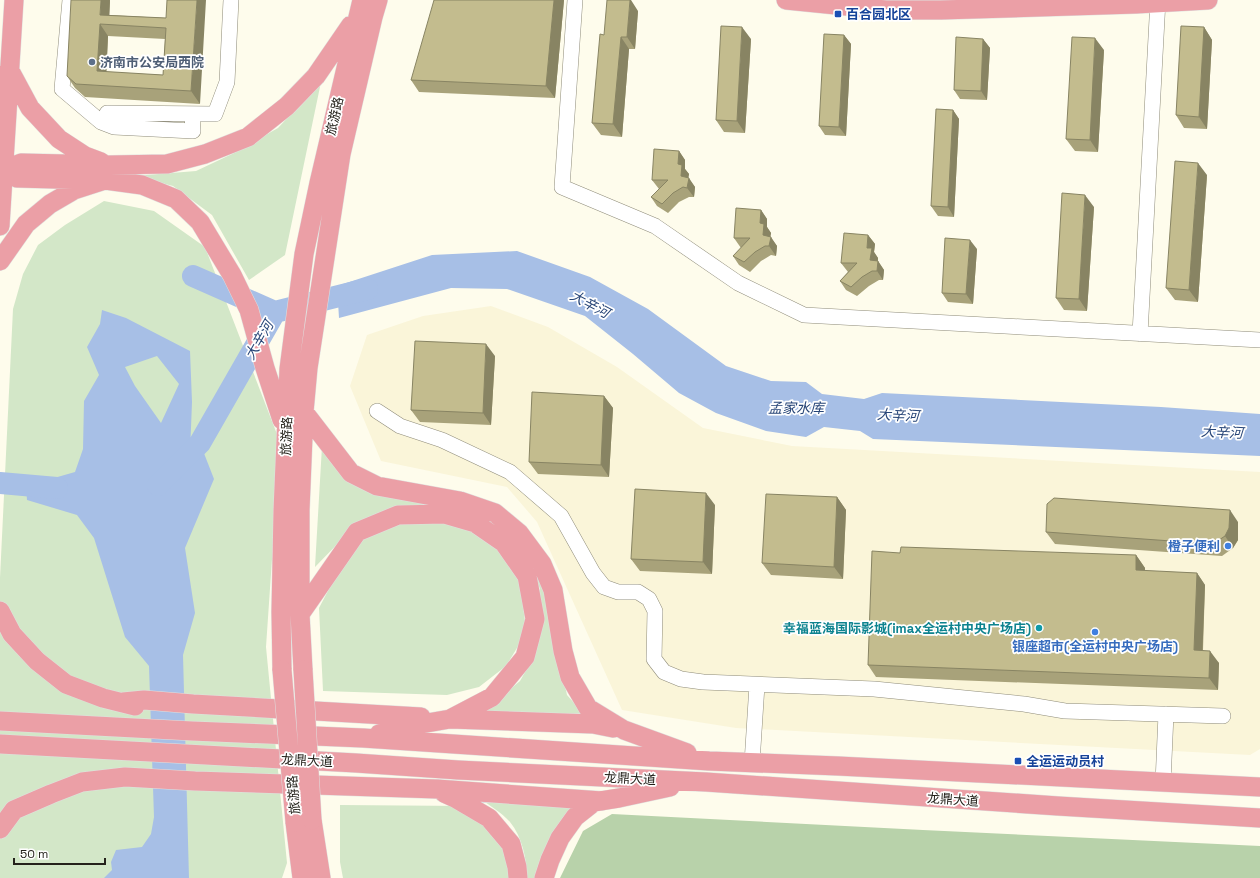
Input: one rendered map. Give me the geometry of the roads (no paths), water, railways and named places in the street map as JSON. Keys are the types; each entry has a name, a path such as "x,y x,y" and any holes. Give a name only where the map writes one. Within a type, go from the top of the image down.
{"main road":[{"path":"0,226 2,170 14,0"},
{"name":"旅游路","path":"301,877 304,821 303,670 300,614 300,510 304,412 308,368 341,154 378,0"},
{"path":"786,0 886,10 957,10 1208,0"},
{"path":"2,170 17,178 108,173 167,164 205,154 248,137 287,106 316,76 360,8"},
{"name":"旅游路","path":"321,878 304,821 282,670 281,612 283,511 289,369 304,254 360,8"},
{"path":"9,68 30,108 59,139 108,173 176,199 200,222 232,275 249,310 265,368 287,433"},
{"path":"0,261 26,224 50,204 108,173"},
{"path":"304,412 351,473 377,486 460,501 495,513 519,533 542,564 553,590 563,650 570,677 588,708 624,730"},
{"path":"300,614 357,532 398,515 444,514 475,522 504,543 527,576 535,619 525,656 492,697 450,719 410,726 363,738"},
{"path":"0,611 12,634 37,662 66,684 103,698 145,705 193,704 450,719 593,724 624,730 709,761"},
{"path":"145,705 192,728"},
{"name":"龙鼎大道","path":"0,721 146,729 192,728 213,731 363,738 709,761 1260,787"},
{"name":"龙鼎大道","path":"0,744 115,750 203,757 356,763 458,770 706,782 1260,818"},
{"path":"0,829 14,810 82,782 148,774 203,757"},
{"path":"356,763 437,789 489,818 511,844 518,867 518,878"},
{"path":"148,774 195,780 437,789 602,801"},
{"path":"544,878 560,838 576,817 594,802 706,782"}],"street":[{"path":"70,0 62,89 101,122 114,127 193,131 192,114"},
{"path":"107,113 215,114 227,82 231,0"},
{"path":"575,0 562,187 655,226 738,283 804,315 1260,340"},
{"path":"1140,334 1158,1"},
{"path":"377,411 400,426 442,440 510,472 561,516 593,573 604,587 618,592 638,592 649,599 655,611 654,659 664,672 680,679 703,682 757,685 874,689 1024,704 1064,711 1223,716"},
{"path":"752,763 757,685"},
{"path":"1163,783 1166,714"}],"water":[{"name":"孟家水库","path":"517,251 590,277 648,309 726,366 771,381 806,382 822,394 864,399 882,393 1161,407 1260,414 1260,456 873,439 860,431 824,427 806,437 766,431 716,413 679,393 585,316 507,289 451,288 339,318 337,286 432,255"},
{"path":"102,310 126,318 190,351 192,402 190,453 179,466 200,443 214,479 185,548 195,613 183,655 189,878 104,878 112,870 111,862 116,850 142,847 151,834 154,817 149,666 125,637 94,538 77,515 27,500 26,486 75,472 83,449 84,401 99,375 87,347 100,324","holes":["157,356 179,384 161,423 135,386 125,367"]}],"waterway":[{"path":"193,276 275,312"},
{"name":"大辛河","path":"158,485 200,443 275,312 367,289"},
{"name":"大辛河","path":"0,483 57,488"}],"place":[{"name":"百合园北区","path":"838,14"},
{"name":"济南市公安局西院","path":"92,62"},
{"name":"橙子便利","path":"1228,546"},
{"name":"幸福蓝海国际影城(imax全运村中央广场店)","path":"1039,628"},
{"name":"银座超市(全运村中央广场店)","path":"1095,632"},
{"name":"全运运动员村","path":"1018,761"}]}
